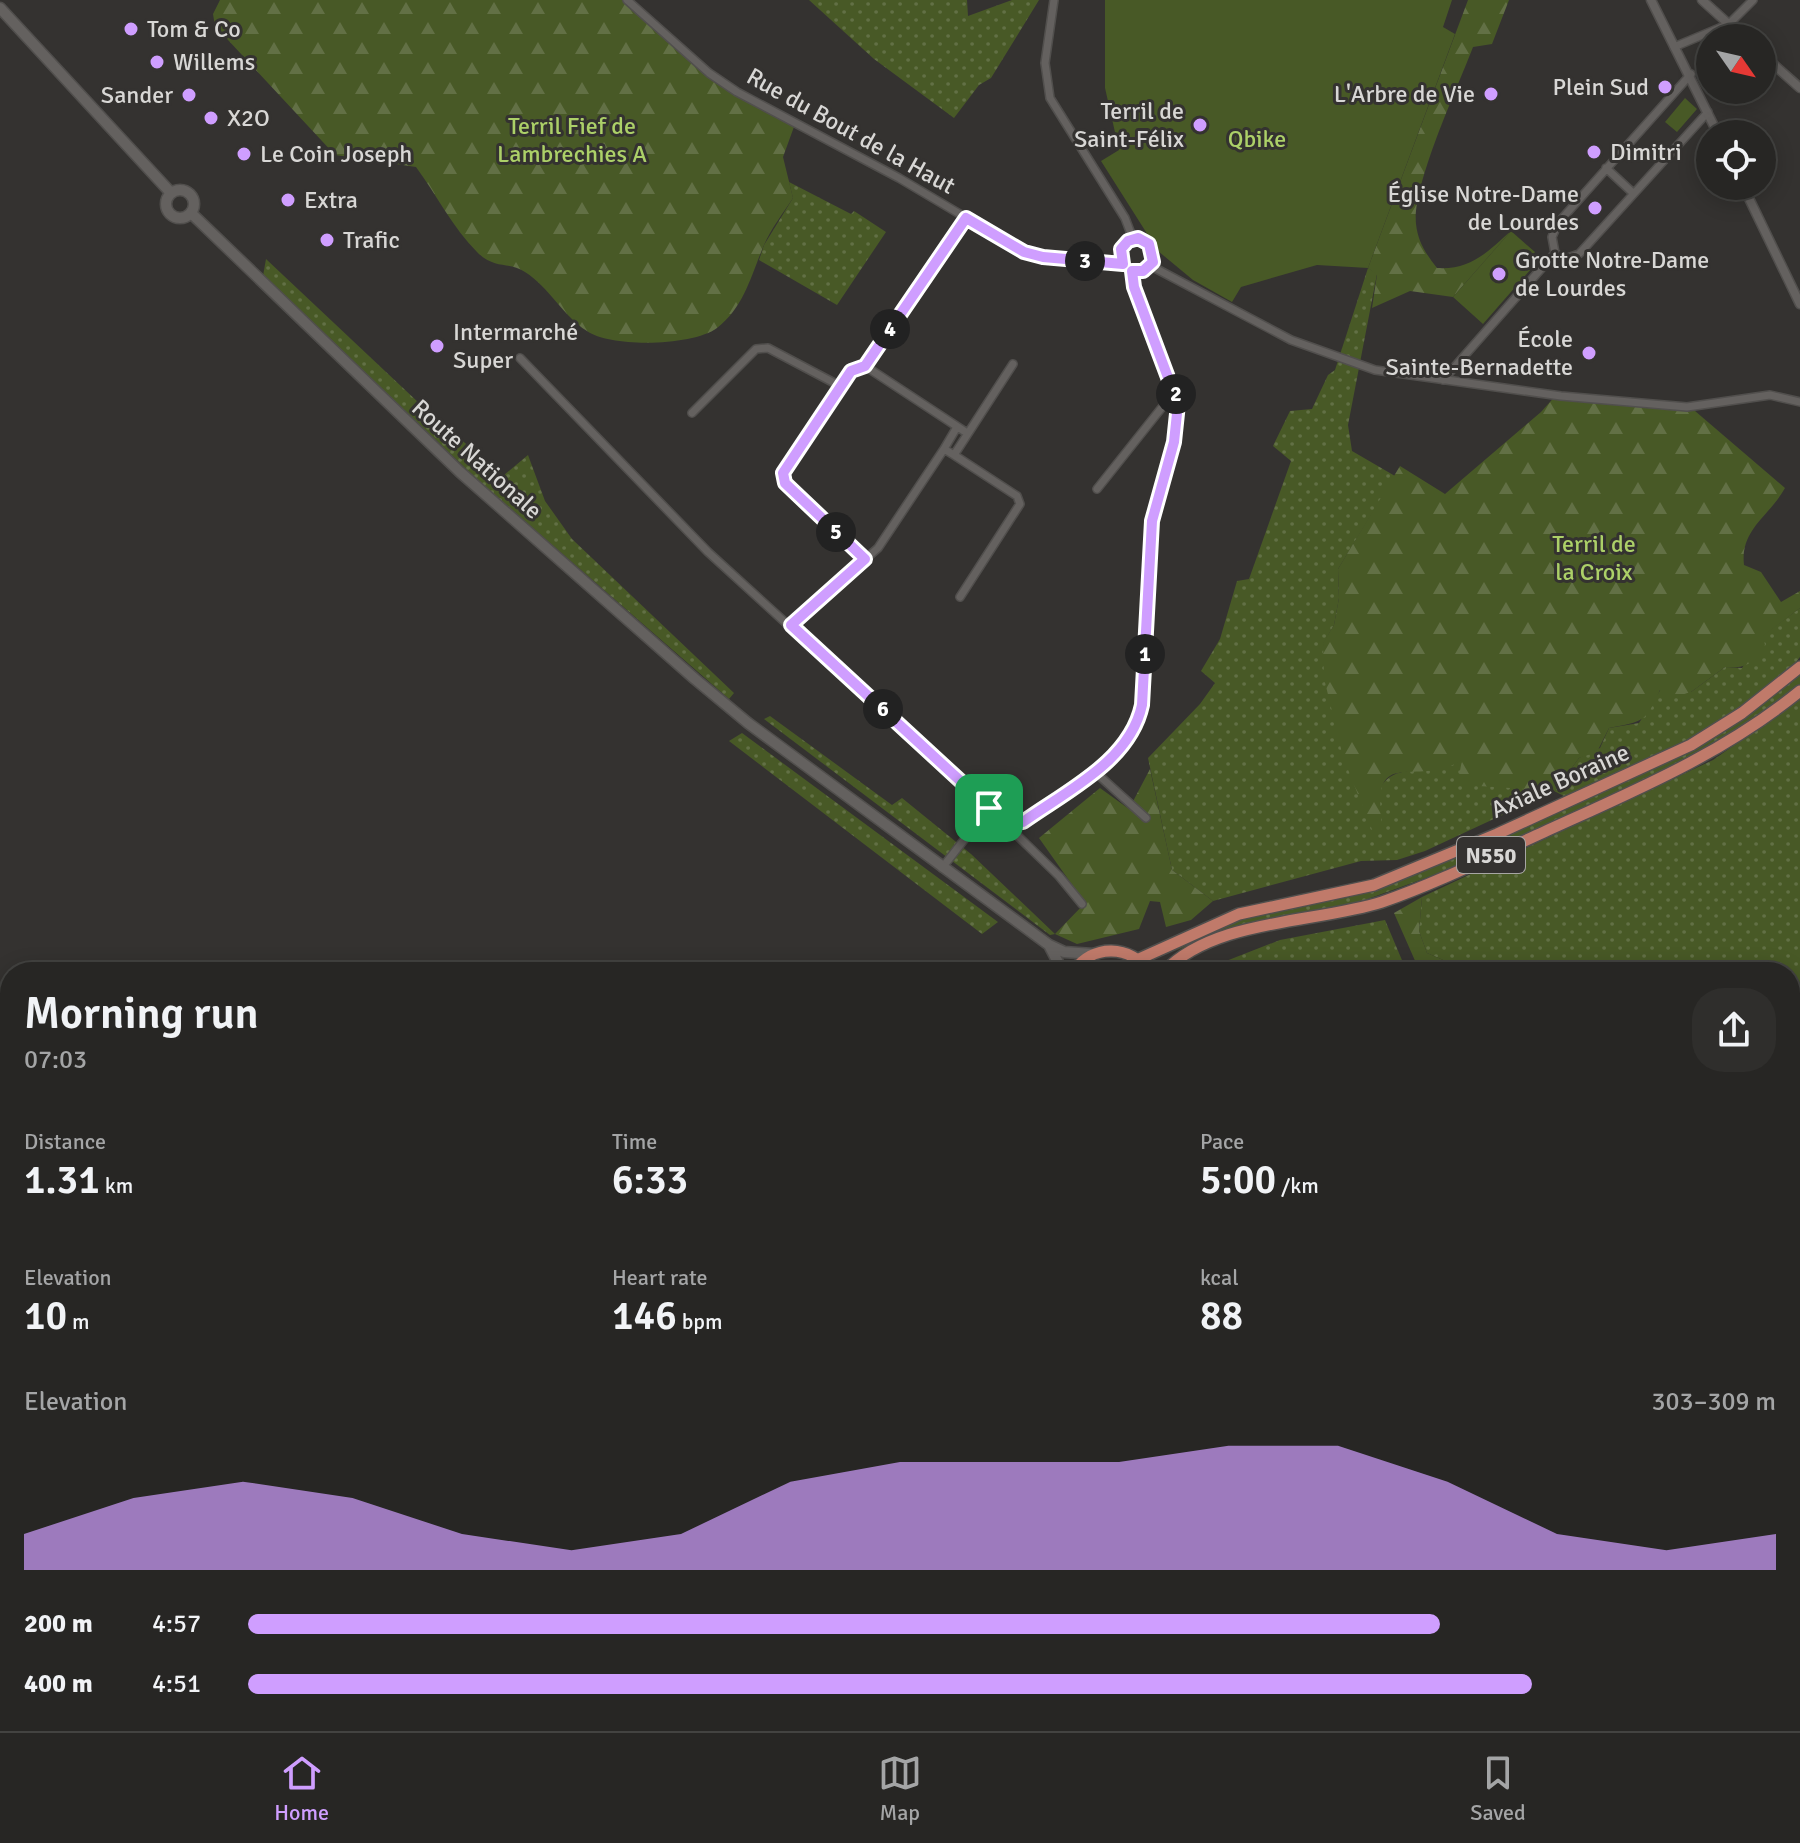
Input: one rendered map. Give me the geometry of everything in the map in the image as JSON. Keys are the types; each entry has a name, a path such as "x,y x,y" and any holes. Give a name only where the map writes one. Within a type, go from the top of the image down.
{"highway":[{"name":"Axiale Boraine","path":"1139,959 1239,914 1374,885 1497,834 1691,745 1742,713 1800,667"},
{"name":"Axiale Boraine","path":"1175,962 1184,954 1213,942 1274,924 1381,902 1492,855 1701,760 1759,723 1800,691"},
{"path":"1084,962 1093,954 1115,950 1142,962"}],"main road":[{"path":"0,8 171,193"},
{"path":"179,190 192,196 195,205 191,213 180,218 169,213 166,205 171,193 179,190"},
{"name":"Route Nationale","path":"191,213 460,472 748,723 1049,945"},
{"path":"1049,945 1064,952 1093,954"},
{"path":"1049,945 1058,962"}],"street":[{"name":"Rue du Bout de la Haut","path":"627,0 709,73 737,92 1024,252 1043,257 1123,264"},
{"path":"1054,0 1045,63 1050,98 1125,218 1133,239"},
{"path":"1651,0 1712,120"},
{"path":"1702,0 1729,24 1753,0"},
{"path":"1674,47 1696,38"},
{"path":"1776,67 1800,88"},
{"path":"1691,74 1553,231 1551,244 1555,253 1565,259 1579,254 1708,112"},
{"path":"1606,168 1633,193"},
{"path":"1750,200 1800,304"},
{"path":"865,559 783,478 783,473 840,386 851,371 865,366 966,218"},
{"path":"1133,239 1149,244 1153,252 1151,266 1143,271 1132,271 1123,264 1121,249 1133,239"},
{"path":"1443,380 1555,253"},
{"path":"1151,266 1207,298 1336,359 1361,367 1561,396 1687,407 1770,395 1800,402"},
{"path":"1005,822 1023,822 1094,771 1135,731 1142,705 1152,521 1174,442 1178,404 1134,287 1132,271"},
{"path":"692,413 756,349 768,348 840,386"},
{"path":"520,358 708,552 822,652 1005,822 1082,904"},
{"path":"954,455 1013,364"},
{"path":"865,366 967,433"},
{"path":"1097,489 1175,391"},
{"path":"791,625 878,548 957,427"},
{"path":"944,449 1017,496 1020,504 960,597"},
{"path":"1094,771 1146,818"},
{"path":"942,868 989,808"}],"green space":[{"name":"Terril Fief de Lambrechies A","path":"220,0 627,0 709,73 795,124 783,157 793,198 767,239 741,300 717,328 690,338 652,343 598,336 578,325 525,272 490,261 477,252 452,222 416,167 335,155 215,26 213,14"},
{"path":"809,0 967,0 968,16 1012,0 1039,0 991,78 979,85 954,118 874,59"},
{"name":"Qbike","path":"1105,0 1452,0 1443,27 1455,34 1368,268 1317,265 1241,287 1232,302 1193,280 1158,251 1101,161 1119,150 1105,88"},
{"path":"1468,0 1509,0 1492,44 1473,47 1447,110 1421,186 1417,230 1423,248 1437,268 1469,263 1511,231 1453,297 1410,291 1372,308 1377,275 1368,268"},
{"path":"1685,98 1697,109 1677,132 1665,122"},
{"path":"789,182 851,214 854,211 886,232 837,305 759,260 764,245 793,198"},
{"path":"1511,231 1535,252 1532,256 1538,261 1483,324 1453,297"},
{"path":"266,259 437,420 504,475 528,455 545,501 572,539 734,693 729,699 480,482 263,276"},
{"path":"1368,268 1377,274 1348,425 1352,451 1395,476 1338,569 1339,598 1334,625 1323,644 1377,797 1383,784 1401,772 1438,768 1463,759 1555,791 1579,758 1600,748 1609,728 1639,723 1661,689 1691,692 1725,667 1742,668 1762,636 1800,608 1800,657 1780,679 1755,699 1696,736 1564,796 1554,791 1425,851 1397,860 1361,861 1213,901 1172,870 1148,758 1200,704 1215,683 1201,671 1220,639 1237,581 1249,579 1291,461 1273,446 1290,411 1312,409 1328,375 1335,370"},
{"name":"Terril de la Croix","path":"1558,393 1688,405 1785,488 1751,532 1746,542 1744,565 1761,572 1781,602 1800,591 1800,608 1763,636 1765,645 1749,664 1725,667 1691,692 1666,699 1660,690 1642,719 1609,728 1597,752 1579,758 1555,791 1463,785 1459,776 1462,760 1445,768 1400,773 1389,776 1383,786 1380,803 1383,831 1373,832 1343,757 1324,678 1323,643 1334,625 1339,598 1338,569 1400,466 1445,494 1541,412"},
{"path":"1800,673 1800,685 1759,717 1673,768 1434,875 1354,904 1224,933 1174,951 1245,918 1371,891 1460,855 1722,731"},
{"path":"1800,699 1800,962 1448,962 1427,953 1419,931 1422,897 1713,760"},
{"path":"770,716 892,805 902,798 971,854 1055,934 1050,935 764,719"},
{"path":"742,733 998,922 982,934 729,741"},
{"path":"1150,769 1172,870 1213,901 1191,920 1166,927 1160,902 1150,901 1139,929 1077,944 1055,934 1085,903 1039,838 1100,788 1129,809"},
{"path":"1422,897 1419,931 1427,953 1448,962 1416,962 1394,913"},
{"path":"1385,920 1403,962 1224,962 1280,940"}],"place":[{"name":"Tom & Co","path":"131,29"},
{"name":"Willems","path":"157,62"},
{"name":"Plein Sud","path":"1665,87"},
{"name":"L'Arbre de Vie","path":"1491,94"},
{"name":"Sander","path":"189,95"},
{"name":"X2O","path":"211,118"},
{"name":"Terril de Saint-Félix","path":"1200,125"},
{"name":"Dimitri","path":"1594,152"},
{"name":"Le Coin Joseph","path":"244,154"},
{"name":"Extra","path":"288,200"},
{"name":"Église Notre-Dame de Lourdes","path":"1595,208"},
{"name":"Trafic","path":"327,240"},
{"name":"Grotte Notre-Dame de Lourdes","path":"1499,274"},
{"name":"Intermarché Super","path":"437,346"},
{"name":"École Sainte-Bernadette","path":"1589,353"}],"route":[{"path":"966,218 1024,252 1043,257 1123,264 1121,249 1128,241 1138,238 1149,244 1153,249 1153,262 1143,271 1132,271 1134,287 1178,404 1174,442 1152,521 1142,705 1135,731 1118,752 1023,822 1005,822 989,808 791,625 865,559 783,478 783,473 851,371 865,366 966,218"}]}
